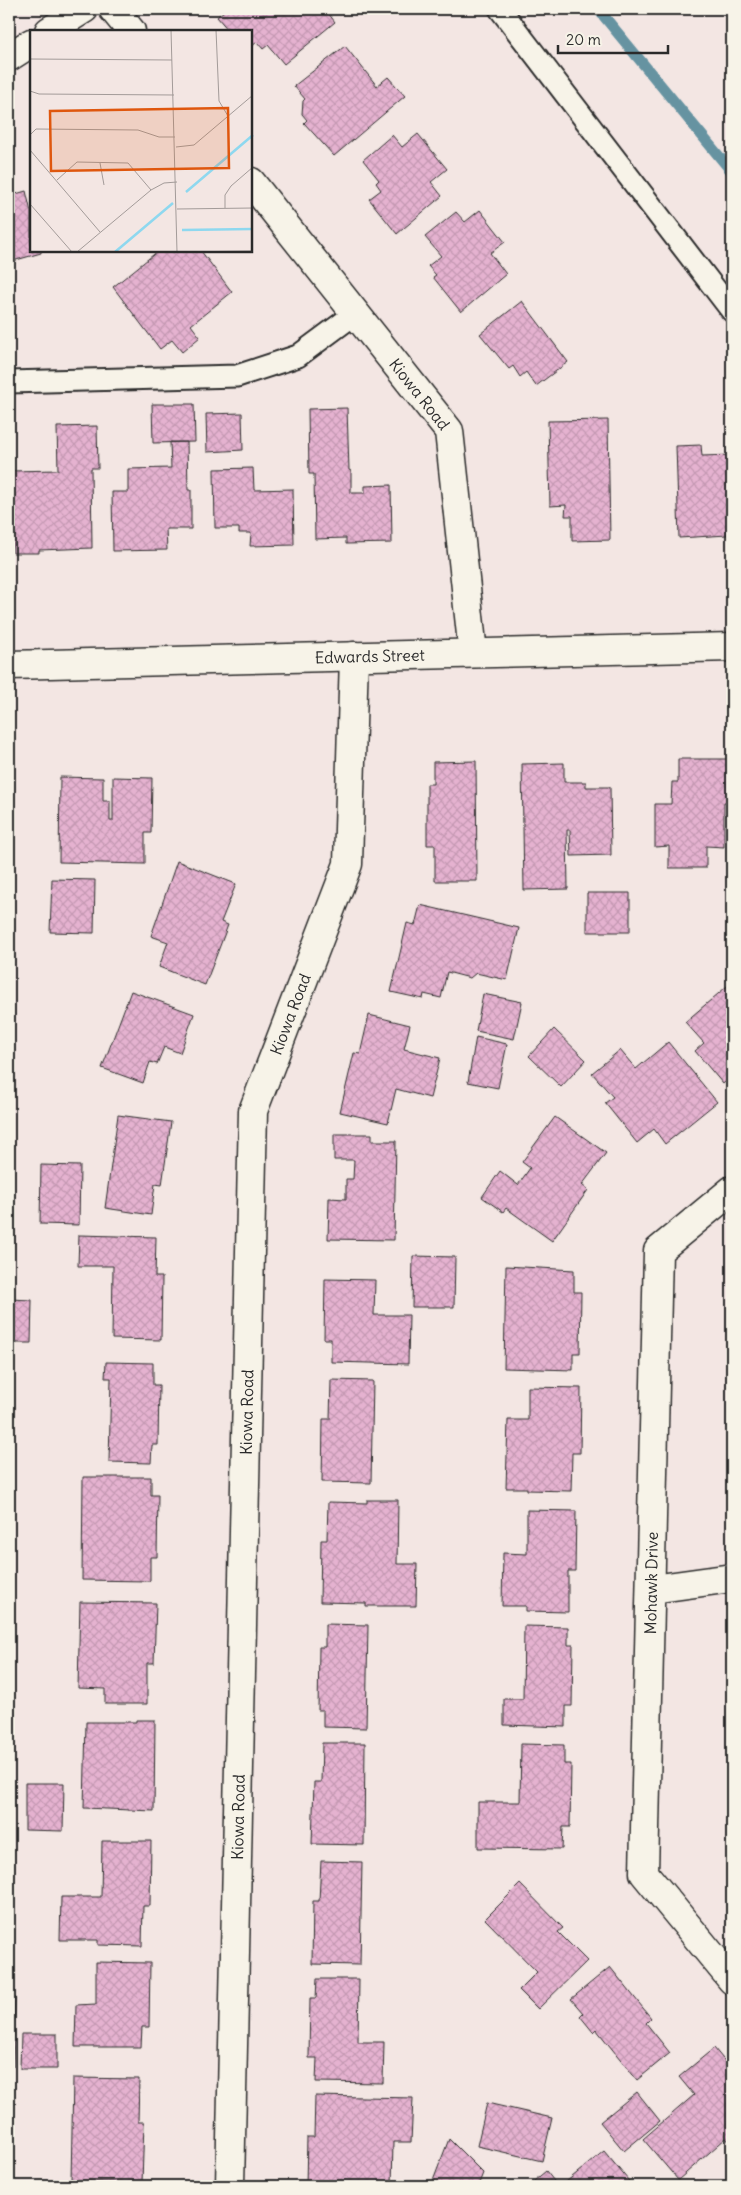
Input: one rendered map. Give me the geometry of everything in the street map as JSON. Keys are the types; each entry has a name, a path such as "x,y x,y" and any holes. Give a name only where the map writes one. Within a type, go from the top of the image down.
{"street":[{"path":"51,30 84,9"},
{"path":"113,9 130,30"},
{"path":"9,57 30,44"},
{"name":"Kiowa Road","path":"252,183 449,431 473,653"},
{"name":"Edwards Street","path":"9,665 732,647"},
{"name":"Kiowa Road","path":"230,2186 253,1111 348,864 354,656"},
{"name":"Mohawk Drive","path":"732,1190 658,1251 652,1589 644,1873 732,1980"},
{"path":"652,1589 732,1578"}],"lane":[{"path":"500,9 732,310"},
{"path":"9,382 238,376 298,356 356,313"}],"building":[{"path":"226,9 325,9 335,22 284,64 268,45 263,49 257,42 252,46 252,30 228,30 217,17"},
{"path":"345,46 377,86 388,77 405,96 334,156 304,123 307,120 302,114 303,101 305,99 294,86"},
{"path":"418,134 447,169 431,182 442,196 397,234 369,199 381,190 376,183 379,180 363,160 392,135 402,147"},
{"path":"26,191 30,208 30,252 41,253 9,262 9,196"},
{"path":"480,210 505,242 490,253 506,274 461,312 433,277 436,275 428,266 441,256 425,237 456,212 465,222"},
{"path":"157,252 202,252 232,292 191,325 200,337 182,352 172,340 160,349 113,287"},
{"path":"522,301 568,362 536,386 526,372 520,377 513,366 509,369 480,334"},
{"path":"152,404 194,404 195,442 153,443"},
{"path":"347,408 351,493 365,493 365,486 391,485 392,543 346,544 346,538 315,539 314,474 309,474 308,409"},
{"path":"242,413 243,450 207,452 206,414"},
{"path":"608,420 610,540 572,541 572,516 565,516 566,505 550,506 548,421"},
{"path":"97,426 98,468 91,468 92,548 39,550 39,553 13,553 11,471 58,470 57,427"},
{"path":"170,442 187,442 188,490 191,490 191,529 166,529 167,550 113,551 112,492 128,492 128,469 171,468"},
{"path":"701,445 702,456 732,455 732,529 727,529 727,535 679,538 676,446"},
{"path":"253,468 254,490 293,489 294,545 250,546 251,533 239,533 239,528 215,528 214,469"},
{"path":"678,759 732,759 732,802 724,802 724,847 706,846 706,868 669,868 669,846 655,847 655,804 671,804 672,782 678,782"},
{"path":"476,761 477,881 435,881 435,845 427,845 427,784 433,784 433,762"},
{"path":"564,763 564,782 586,782 586,787 610,787 611,855 571,856 570,830 567,830 568,889 524,890 522,764"},
{"path":"60,777 103,778 103,801 110,801 110,821 113,821 113,777 152,778 151,833 145,833 145,864 59,862"},
{"path":"9,781 13,781 12,823 9,823"},
{"path":"177,861 236,884 221,922 228,925 205,985 159,967 168,942 151,936"},
{"path":"52,879 95,880 94,933 50,932"},
{"path":"587,893 630,893 630,932 587,932"},
{"path":"420,905 519,928 507,980 476,973 470,978 447,972 441,998 424,994 423,999 391,992 407,923 415,925"},
{"path":"732,982 732,1076 723,1084 695,1051 704,1043 685,1022"},
{"path":"131,991 194,1014 180,1053 164,1047 157,1064 150,1062 143,1083 102,1068"},
{"path":"483,994 522,1002 514,1039 476,1031"},
{"path":"369,1015 410,1025 404,1049 440,1058 430,1098 396,1089 388,1123 340,1112 354,1053 360,1054"},
{"path":"554,1029 586,1060 561,1087 529,1056"},
{"path":"476,1037 507,1044 498,1088 468,1082"},
{"path":"668,1042 717,1102 665,1144 654,1129 637,1143 605,1103 613,1097 592,1073 620,1050 636,1069"},
{"path":"9,1078 13,1078 13,1098 9,1097"},
{"path":"118,1115 171,1122 162,1185 155,1184 151,1215 105,1208"},
{"path":"555,1117 606,1153 582,1185 588,1190 552,1241 506,1208 503,1212 482,1197 500,1171 518,1185 530,1168 522,1162"},
{"path":"334,1134 372,1134 372,1141 396,1141 394,1240 328,1239 329,1198 346,1199 346,1179 353,1179 354,1160 334,1160"},
{"path":"41,1165 80,1166 79,1225 40,1224"},
{"path":"79,1235 156,1237 155,1277 162,1277 161,1340 112,1339 113,1266 78,1266"},
{"path":"413,1256 455,1257 454,1307 412,1307"},
{"path":"506,1266 574,1270 574,1292 581,1292 580,1353 573,1353 573,1370 504,1368"},
{"path":"325,1279 375,1280 374,1315 409,1315 408,1364 331,1362 331,1339 324,1339"},
{"path":"9,1299 32,1300 31,1343 9,1343"},
{"path":"106,1362 153,1363 153,1385 159,1385 158,1445 152,1445 151,1463 109,1462 111,1378 105,1378"},
{"path":"331,1380 373,1381 371,1483 322,1482 323,1419 330,1419"},
{"path":"528,1387 581,1388 580,1453 572,1453 571,1491 506,1488 508,1420 528,1420"},
{"path":"731,1453 732,1515 729,1515"},
{"path":"83,1477 151,1477 151,1495 158,1495 157,1557 150,1557 150,1581 82,1580"},
{"path":"367,1500 398,1500 397,1564 417,1564 416,1606 366,1606 366,1603 320,1602 321,1540 327,1540 328,1502 367,1503"},
{"path":"527,1510 576,1511 575,1571 568,1571 568,1612 526,1611 526,1606 502,1606 503,1553 527,1554"},
{"path":"80,1602 156,1603 154,1663 147,1663 147,1704 105,1704 105,1689 78,1688"},
{"path":"325,1624 368,1625 366,1728 323,1727 323,1710 318,1710 319,1647 325,1647"},
{"path":"524,1626 568,1627 568,1645 573,1645 572,1706 566,1706 566,1727 504,1725 504,1699 523,1699"},
{"path":"136,1720 155,1720 154,1811 84,1808 86,1722 136,1722"},
{"path":"322,1743 365,1743 364,1845 312,1844 314,1782 321,1782"},
{"path":"521,1744 564,1745 564,1764 571,1764 570,1827 563,1827 562,1849 478,1848 478,1802 520,1802"},
{"path":"25,1783 64,1783 63,1831 25,1830"},
{"path":"102,1841 151,1841 150,1906 143,1906 142,1946 98,1945 98,1940 60,1940 61,1897 101,1897"},
{"path":"321,1861 362,1862 360,1965 312,1964 313,1901 319,1901"},
{"path":"520,1884 563,1928 558,1932 587,1961 538,2009 519,1990 537,1972 485,1919"},
{"path":"96,1962 150,1963 149,2027 142,2027 141,2047 75,2047 76,2005 96,2004"},
{"path":"610,1967 651,2018 646,2023 670,2053 637,2080 596,2029 593,2032 580,2016 583,2013 571,1999"},
{"path":"317,1979 359,1979 358,2042 384,2042 383,2083 316,2082 317,2058 309,2058 310,1998 316,1998"},
{"path":"9,1997 15,1997 13,2066 9,2066"},
{"path":"21,2034 57,2034 57,2069 20,2069"},
{"path":"714,2048 732,2070 732,2145 726,2138 678,2180 643,2139 694,2095 679,2077"},
{"path":"73,2078 139,2079 138,2122 144,2122 142,2183 71,2181"},
{"path":"637,2092 660,2121 624,2151 600,2122"},
{"path":"315,2096 413,2098 411,2142 393,2142 392,2186 306,2186 307,2137 314,2137"},
{"path":"487,2103 552,2118 542,2161 477,2146"},
{"path":"449,2139 483,2173 478,2186 431,2186"},
{"path":"604,2151 633,2186 561,2186"},
{"path":"546,2171 558,2186 528,2186"}],"waterway":[{"path":"598,9 732,172"}]}
